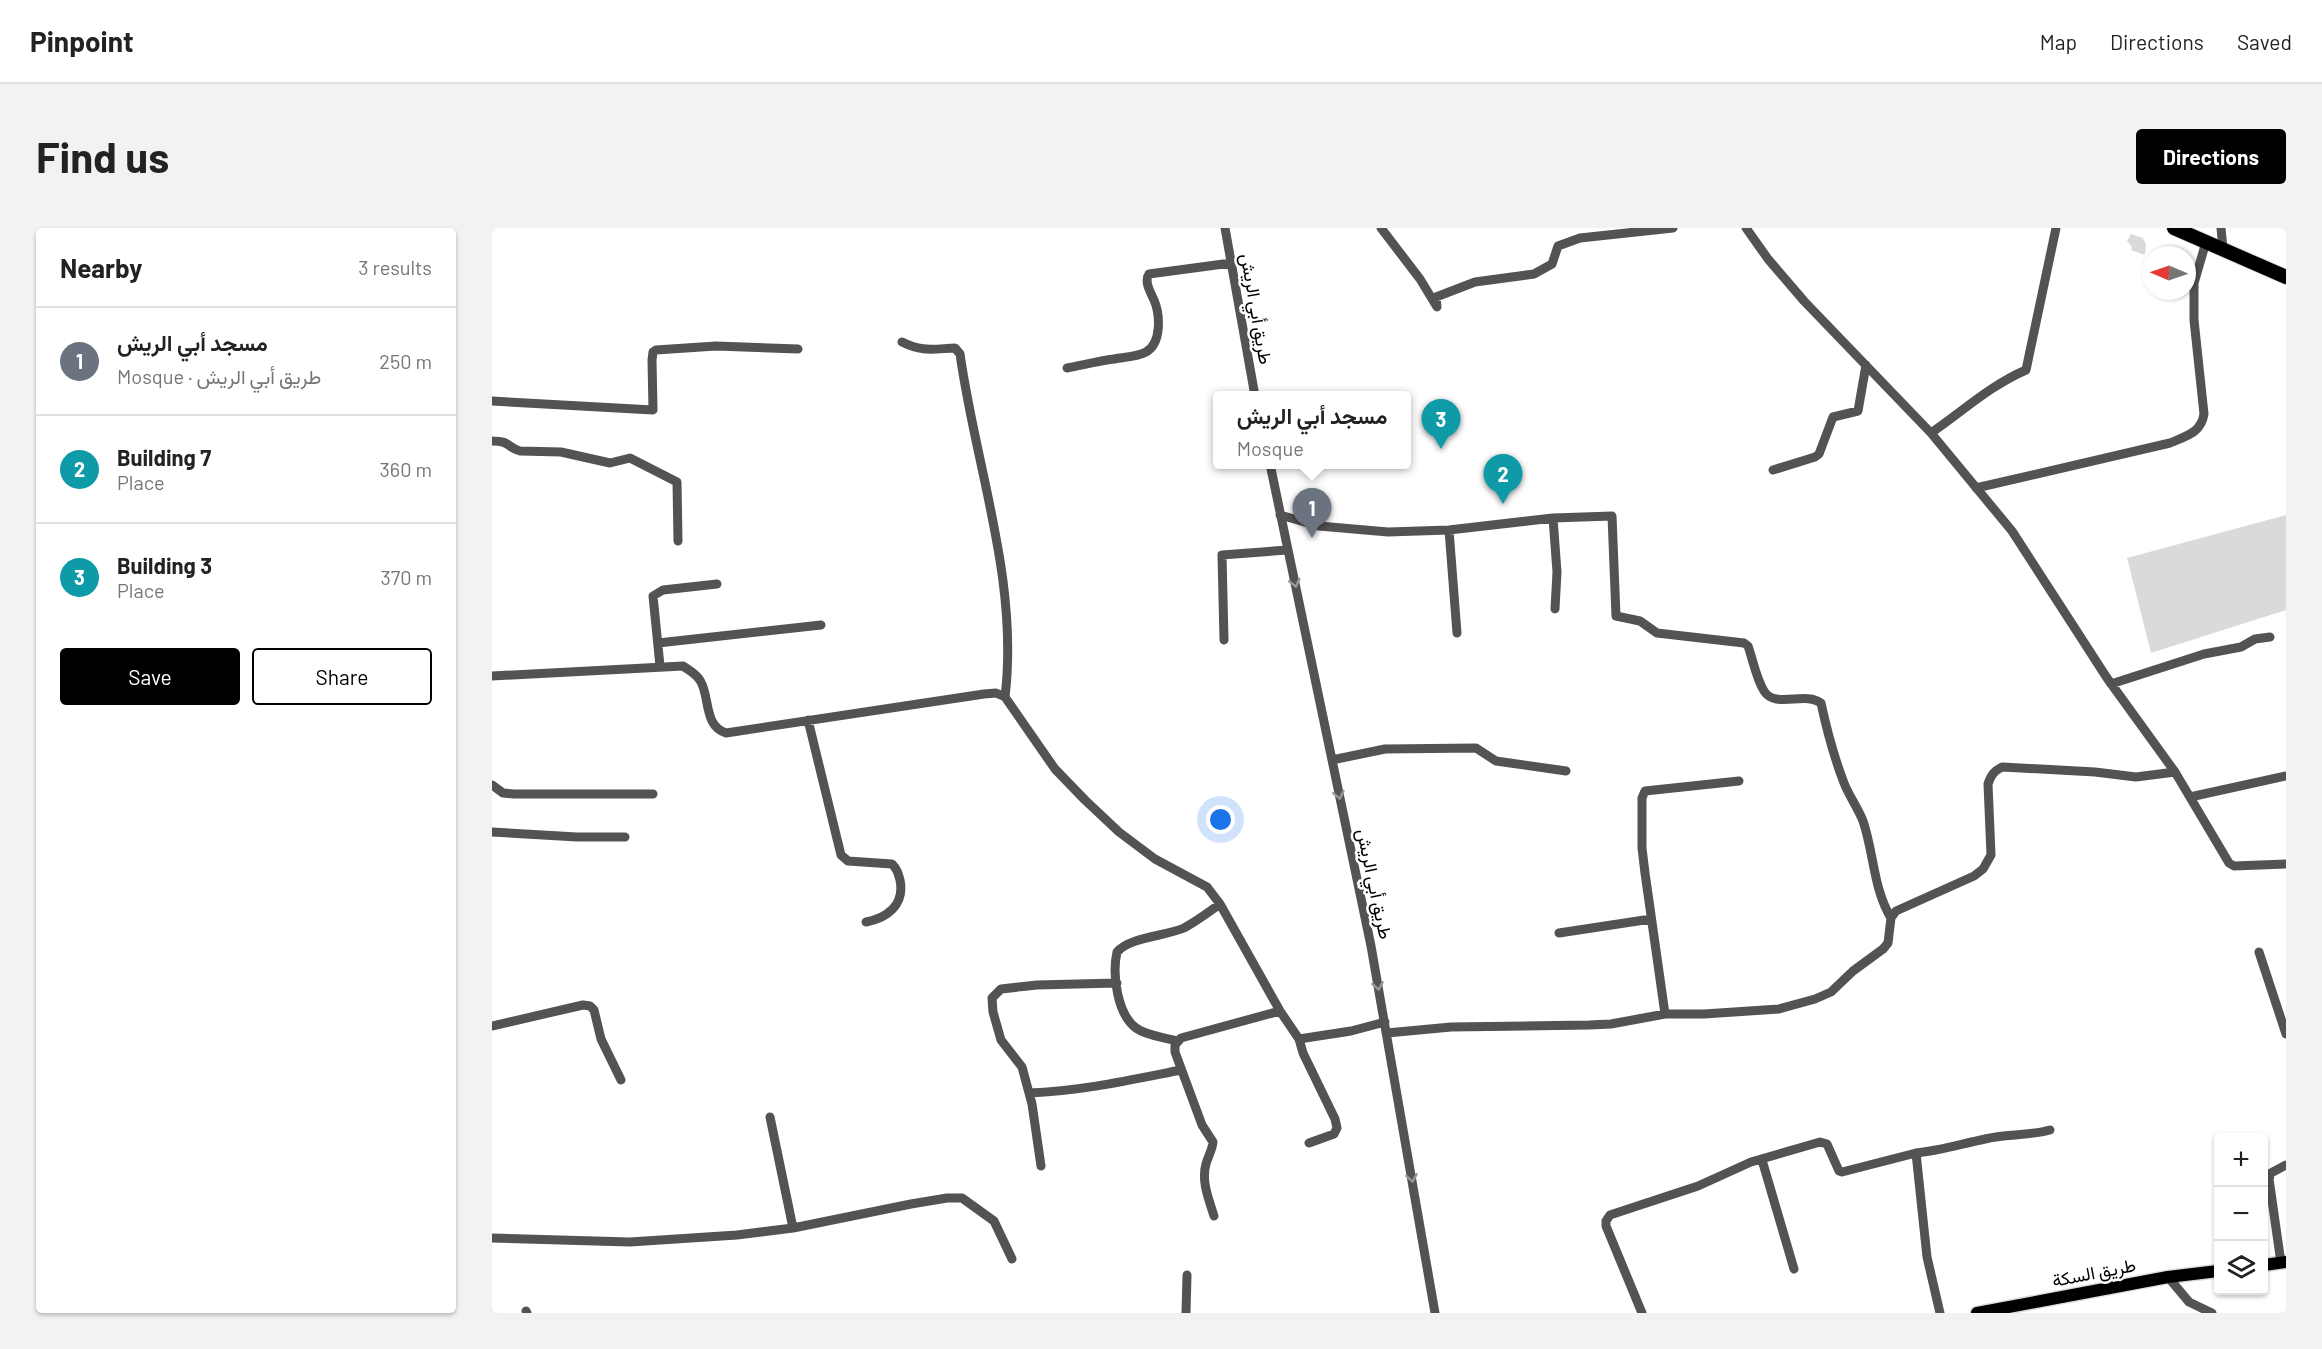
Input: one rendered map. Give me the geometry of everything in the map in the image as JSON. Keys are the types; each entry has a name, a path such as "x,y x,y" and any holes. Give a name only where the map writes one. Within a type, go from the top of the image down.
{"highway":[{"path":"2174,228 2286,278"}],"main road":[{"path":"2268,1265 2284,1263"},
{"name":"طريق السكة","path":"1977,1313 2168,1277 2214,1271"}],"street":[{"name":"طريق أبي الريش","path":"1225,228 1254,391"},
{"path":"1382,228 1420,279 1437,307 1436,297 1475,282 1534,274 1552,264 1558,246 1580,238 1673,228"},
{"path":"1746,228 1768,259 1804,301 1931,433 2012,531 2112,684 2175,772 2229,863 2234,866 2286,864"},
{"path":"1931,433 1981,398 1993,386 2026,369 2056,228"},
{"path":"2221,228 2223,249"},
{"path":"1976,488 2170,443 2198,430 2204,414 2194,320 2194,283 2206,242"},
{"path":"1067,368 1135,355 1146,352 1152,347 1157,335 1158,320 1156,306 1148,284 1149,274 1231,263"},
{"path":"902,342 923,351 955,348 960,354 978,454 996,531 1006,604 1008,668 1005,697"},
{"path":"492,401 653,410 652,360 653,352 656,350 716,346 798,349"},
{"path":"1773,470 1820,454 1833,417 1858,411 1866,365"},
{"path":"492,441 506,442 520,451 561,452 610,463 630,458 677,482 678,541"},
{"name":"طريق أبي الريش","path":"1271,469 1387,1033 1435,1313"},
{"path":"1280,515 1343,530 1388,531 1449,530 1553,518 1612,516 1616,616 1640,621 1657,633 1744,644 1748,646 1763,690 1768,697 1774,700 1809,698 1821,703 1834,756 1845,786 1862,819 1877,884 1891,918"},
{"path":"1553,518 1557,572 1555,609"},
{"path":"1449,530 1457,633"},
{"path":"1224,639 1222,555 1287,550"},
{"path":"660,666 652,596 663,590 717,584"},
{"path":"658,643 821,625"},
{"path":"2112,684 2204,654 2241,647 2254,639 2270,637"},
{"path":"492,676 683,666 696,674 701,682 709,712 719,731 735,733 984,694 996,693 1005,697 1054,769 1085,800 1119,832 1155,859 1207,887 1220,904 1280,1011 1299,1039 1303,1053 1335,1119 1337,1128 1334,1134 1309,1143"},
{"path":"808,720 841,855 848,861 892,864 897,870 901,887 899,902 880,919 866,922"},
{"path":"1332,760 1385,749 1476,748 1496,761 1566,771"},
{"path":"1387,1033 1451,1028 1611,1024 1665,1014 1758,1012 1815,999 1831,992 1853,971 1883,949 1888,943 1891,918 1896,911 1974,876 1983,869 1991,855 1992,847 1988,784 1991,775 1996,770 2002,767 2044,769 2136,777 2175,772"},
{"path":"2190,797 2286,776"},
{"path":"1665,1014 1642,848 1642,798 1645,791 1739,781"},
{"path":"492,785 503,792 514,794 653,794"},
{"path":"492,832 577,837 625,837"},
{"path":"1220,904 1184,928 1121,948 1117,952 1115,960 1117,983 1123,1010 1135,1027 1177,1041 1280,1011"},
{"path":"1559,933 1651,919"},
{"path":"2259,952 2286,1034"},
{"path":"1041,1166 1029,1093 1022,1067 1001,1040 997,1030 992,998 1001,989 1037,985 1117,983"},
{"path":"492,1026 583,1005 590,1006 594,1010 601,1039 621,1080"},
{"path":"1299,1039 1351,1031 1384,1022"},
{"path":"1177,1041 1175,1052 1181,1070 1202,1125 1213,1142 1204,1177 1214,1216"},
{"path":"1029,1093 1071,1090 1181,1070"},
{"path":"770,1117 793,1228"},
{"path":"1642,1313 1606,1221 1618,1212 1698,1186 1751,1162 1824,1142 1839,1171 1842,1172 1916,1153 1952,1149 1986,1138 2029,1135 2050,1130"},
{"path":"1916,1153 1927,1257 1940,1313"},
{"path":"1762,1160 1794,1269"},
{"path":"2284,1263 2269,1179 2271,1173 2286,1165"},
{"path":"492,1238 630,1242 737,1235 793,1228 947,1198 962,1198 994,1221 1012,1259"},
{"path":"1186,1313 1187,1275"},
{"path":"2168,1277 2189,1302 2212,1313"},
{"path":"2189,1302 2191,1313"}],"shaded area":[{"path":"2131,234 2143,238 2146,245 2142,246 2142,254 2131,250 2132,247 2127,241"},
{"path":"2286,515 2286,610 2151,653 2127,558"}],"place":[{"name":"Building 3","path":"1441,449"},
{"name":"Building 7","path":"1503,504"},
{"name":"مسجد أبي الريش","path":"1312,538"}]}
